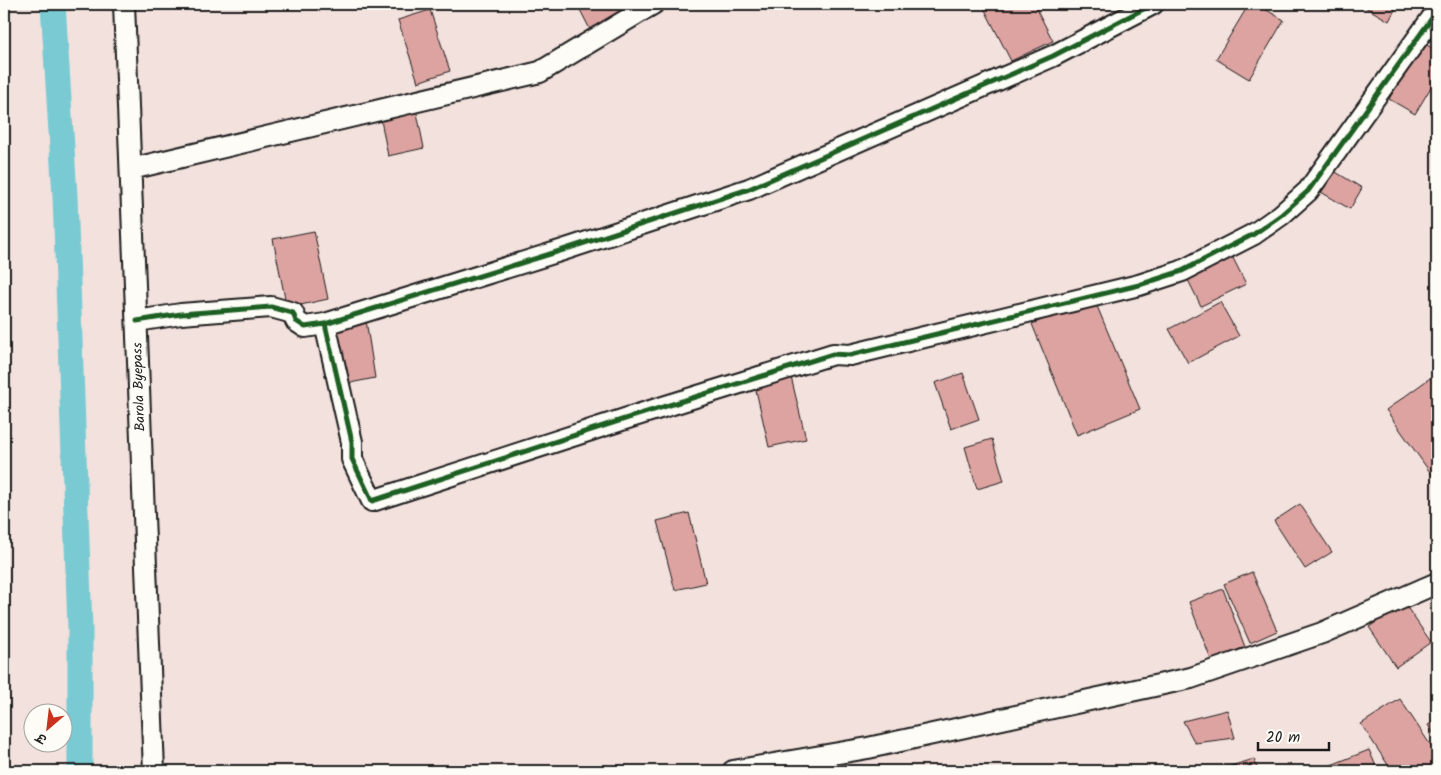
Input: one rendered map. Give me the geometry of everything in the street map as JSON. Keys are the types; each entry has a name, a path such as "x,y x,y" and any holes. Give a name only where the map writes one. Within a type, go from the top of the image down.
{"street":[{"name":"Barola Byepass","path":"124,4 154,771"},
{"path":"131,170 540,72 653,4"},
{"path":"137,321 181,314 271,307 293,313 296,320 305,327 326,324 563,250 749,189 1053,56 1153,4"},
{"path":"326,324 352,442 352,459 372,501 833,354 850,355 1139,285 1182,271 1254,234 1281,215 1308,191 1437,11"},
{"path":"733,771 868,748 1191,678 1322,634 1437,583"}],"building":[{"path":"577,4 638,4 593,35"},
{"path":"994,4 1034,4 1053,41 1011,61 984,8"},
{"path":"1249,4 1256,4 1284,20 1249,79 1216,59"},
{"path":"1360,4 1398,4 1389,21"},
{"path":"430,10 450,71 418,82 398,20"},
{"path":"1422,42 1437,51 1437,77 1415,114 1389,99"},
{"path":"416,108 424,148 388,156 380,115"},
{"path":"1334,171 1362,188 1350,209 1321,192"},
{"path":"314,231 328,299 287,308 273,239"},
{"path":"1230,252 1246,284 1201,306 1185,274"},
{"path":"1094,299 1140,409 1077,435 1032,324"},
{"path":"1220,302 1239,336 1188,363 1169,329"},
{"path":"366,320 375,378 345,384 334,328"},
{"path":"963,373 979,419 951,429 935,383"},
{"path":"1437,373 1437,482 1386,410"},
{"path":"791,377 806,439 769,447 755,386"},
{"path":"992,439 1004,481 977,489 965,447"},
{"path":"1300,504 1332,552 1305,569 1274,521"},
{"path":"689,513 706,583 675,590 657,521"},
{"path":"1252,572 1277,631 1250,643 1224,584"},
{"path":"1223,589 1245,647 1211,660 1189,602"},
{"path":"1404,603 1431,642 1396,667 1369,627"},
{"path":"1400,699 1437,755 1437,771 1392,771 1361,724"},
{"path":"1227,710 1235,738 1195,743 1183,721"},
{"path":"1437,720 1437,739 1428,725"},
{"path":"1369,750 1378,771 1316,771"},
{"path":"1254,759 1258,771 1214,771"}],"waterway":[{"path":"53,4 65,196 80,629 80,771"}],"cycle path":[{"path":"137,321 181,314 271,307 293,313 296,321 305,327 325,324 563,250 749,189 1053,56 1153,4"},
{"path":"325,324 352,442 352,459 372,501 833,354 850,355 1139,285 1182,271 1254,234 1281,215 1308,191 1437,11"}]}
